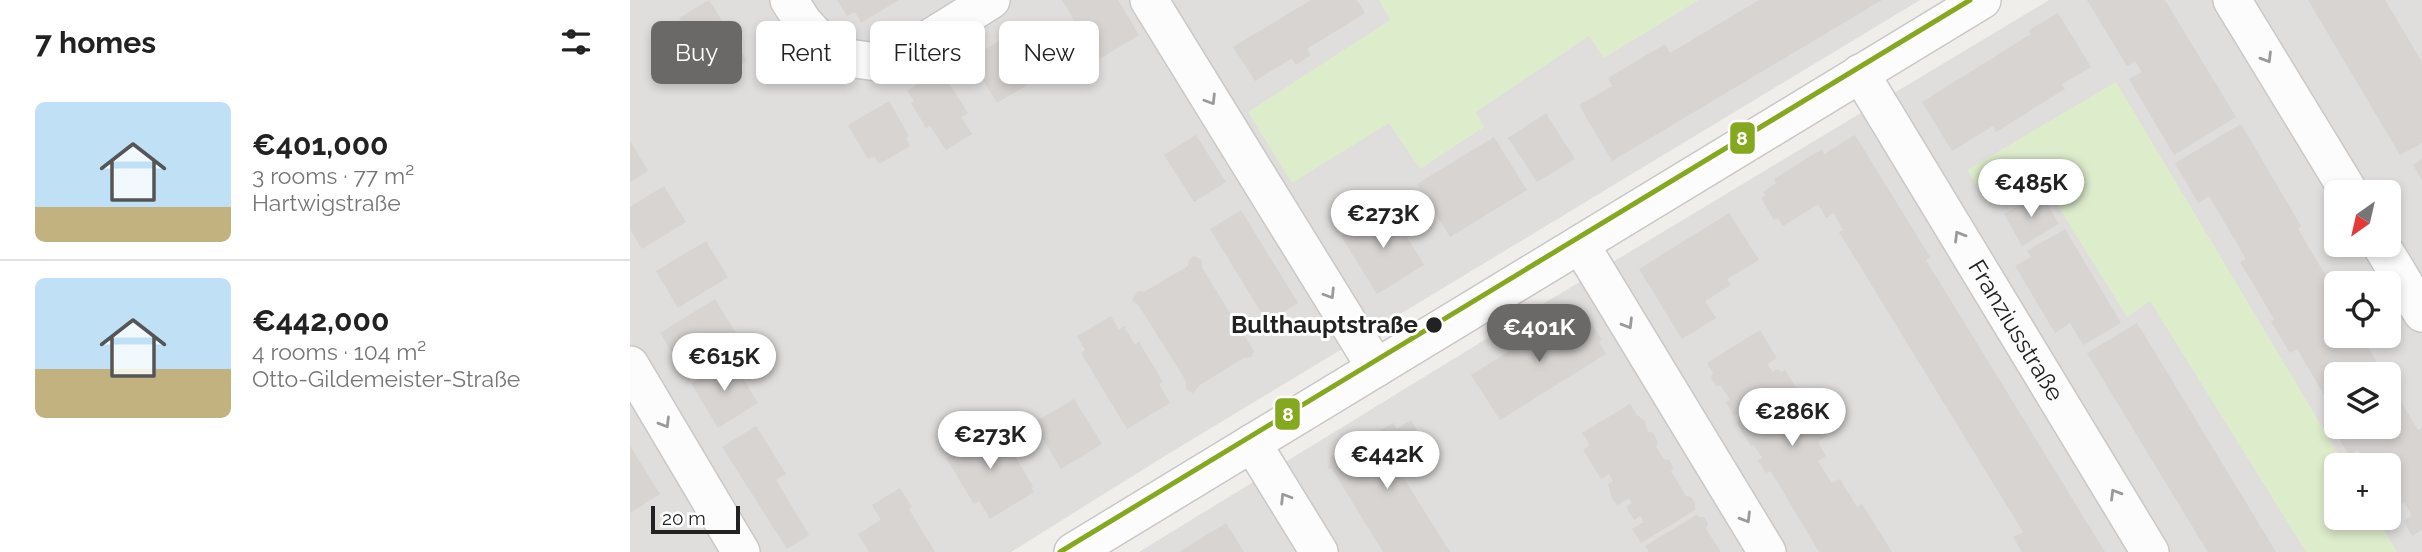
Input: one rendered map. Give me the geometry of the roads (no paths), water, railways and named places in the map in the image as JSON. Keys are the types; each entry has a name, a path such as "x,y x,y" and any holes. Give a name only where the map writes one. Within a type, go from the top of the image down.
{"street":[{"path":"789,0 803,22 834,56 884,63 991,0"},
{"path":"1149,0 1376,368"},
{"path":"1073,552 1982,0"},
{"path":"2232,0 2342,180"},
{"name":"Franziusstraße","path":"1860,73 2150,552"},
{"path":"1580,244 1767,552"},
{"path":"2388,257 2422,313"},
{"path":"630,365 741,552"},
{"path":"1251,443 1319,552"}],"place":[{"name":"Bulthauptstraße","path":"1434,325"}]}
